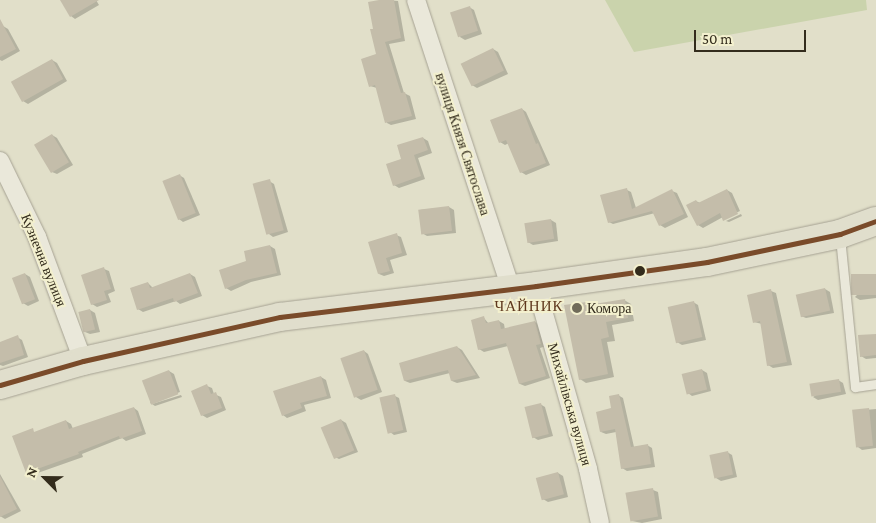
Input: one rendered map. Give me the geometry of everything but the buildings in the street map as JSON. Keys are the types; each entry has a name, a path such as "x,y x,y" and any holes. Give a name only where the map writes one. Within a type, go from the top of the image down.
{"main road":[{"path":"0,385 83,361 280,317 523,288 707,262 840,234 876,221"}],"street":[{"name":"вулиця Князя Святослава","path":"416,0 523,288"},
{"name":"Кузнечна вулиця","path":"0,160 37,237 83,361"},
{"name":"Михайлівська вулиця","path":"523,288 588,469 600,523"}],"lane":[{"path":"840,234 855,387 876,384"}],"green space":[{"path":"605,0 866,0 867,10 634,52"}],"transit line":[{"path":"0,385 83,361 280,317 536,286 707,262 840,234 876,221"}],"place":[{"name":"Комора","path":"577,308"}],"district":[{"name":"ЧАЙНИК","path":"529,307"}]}
